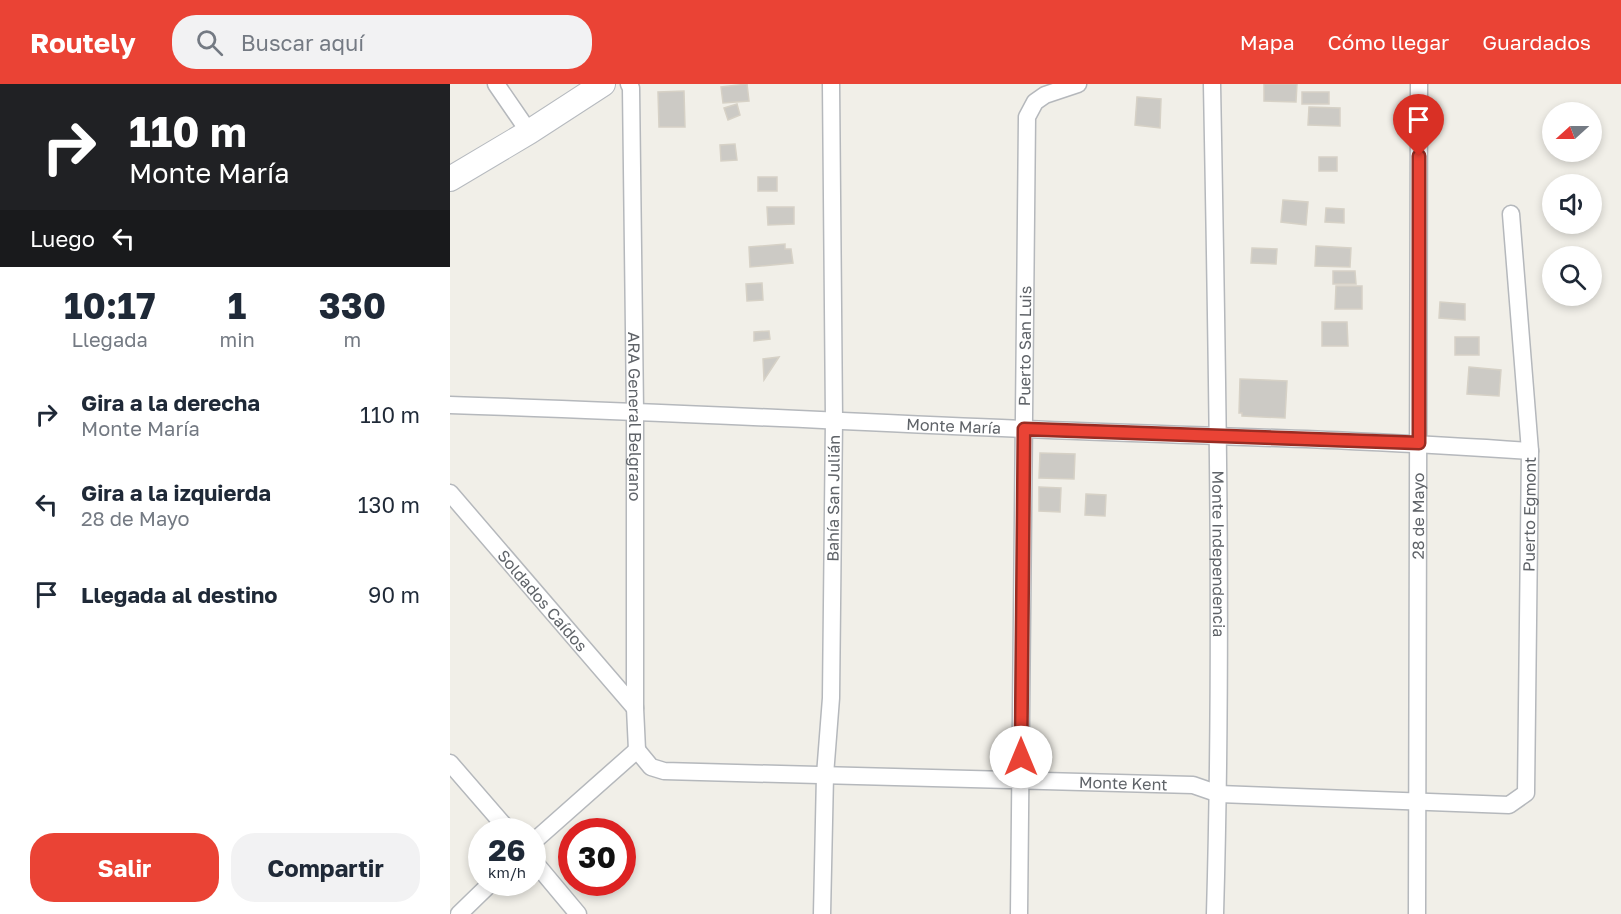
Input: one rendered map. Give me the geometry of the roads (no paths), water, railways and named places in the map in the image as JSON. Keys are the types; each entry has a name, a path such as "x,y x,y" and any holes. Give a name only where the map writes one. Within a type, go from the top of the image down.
{"street":[{"path":"496,84 529,132"},
{"path":"450,179 603,84"},
{"name":"ARA General Belgrano","path":"629,84 631,87 635,411 637,750"},
{"name":"Bahía San Julián","path":"822,914 825,776 831,698 834,419 831,84"},
{"name":"Puerto San Luis","path":"1019,914 1027,117 1035,102 1045,95 1078,84"},
{"name":"Monte Independencia","path":"1212,84 1218,436 1219,794 1215,914"},
{"name":"28 de Mayo","path":"1417,914 1419,84"},
{"name":"Puerto Egmont","path":"1509,805 1526,793 1530,451 1511,214"},
{"name":"Monte María","path":"450,405 1419,443 1530,451"},
{"name":"Soldados Caídos","path":"450,493 635,708"},
{"path":"546,831 637,750"},
{"name":"Monte Kent","path":"637,750 651,767 664,771 1193,785 1219,794 1509,805"},
{"path":"450,763 498,818"},
{"path":"546,876 578,914"},
{"path":"459,914 478,896"}]}
